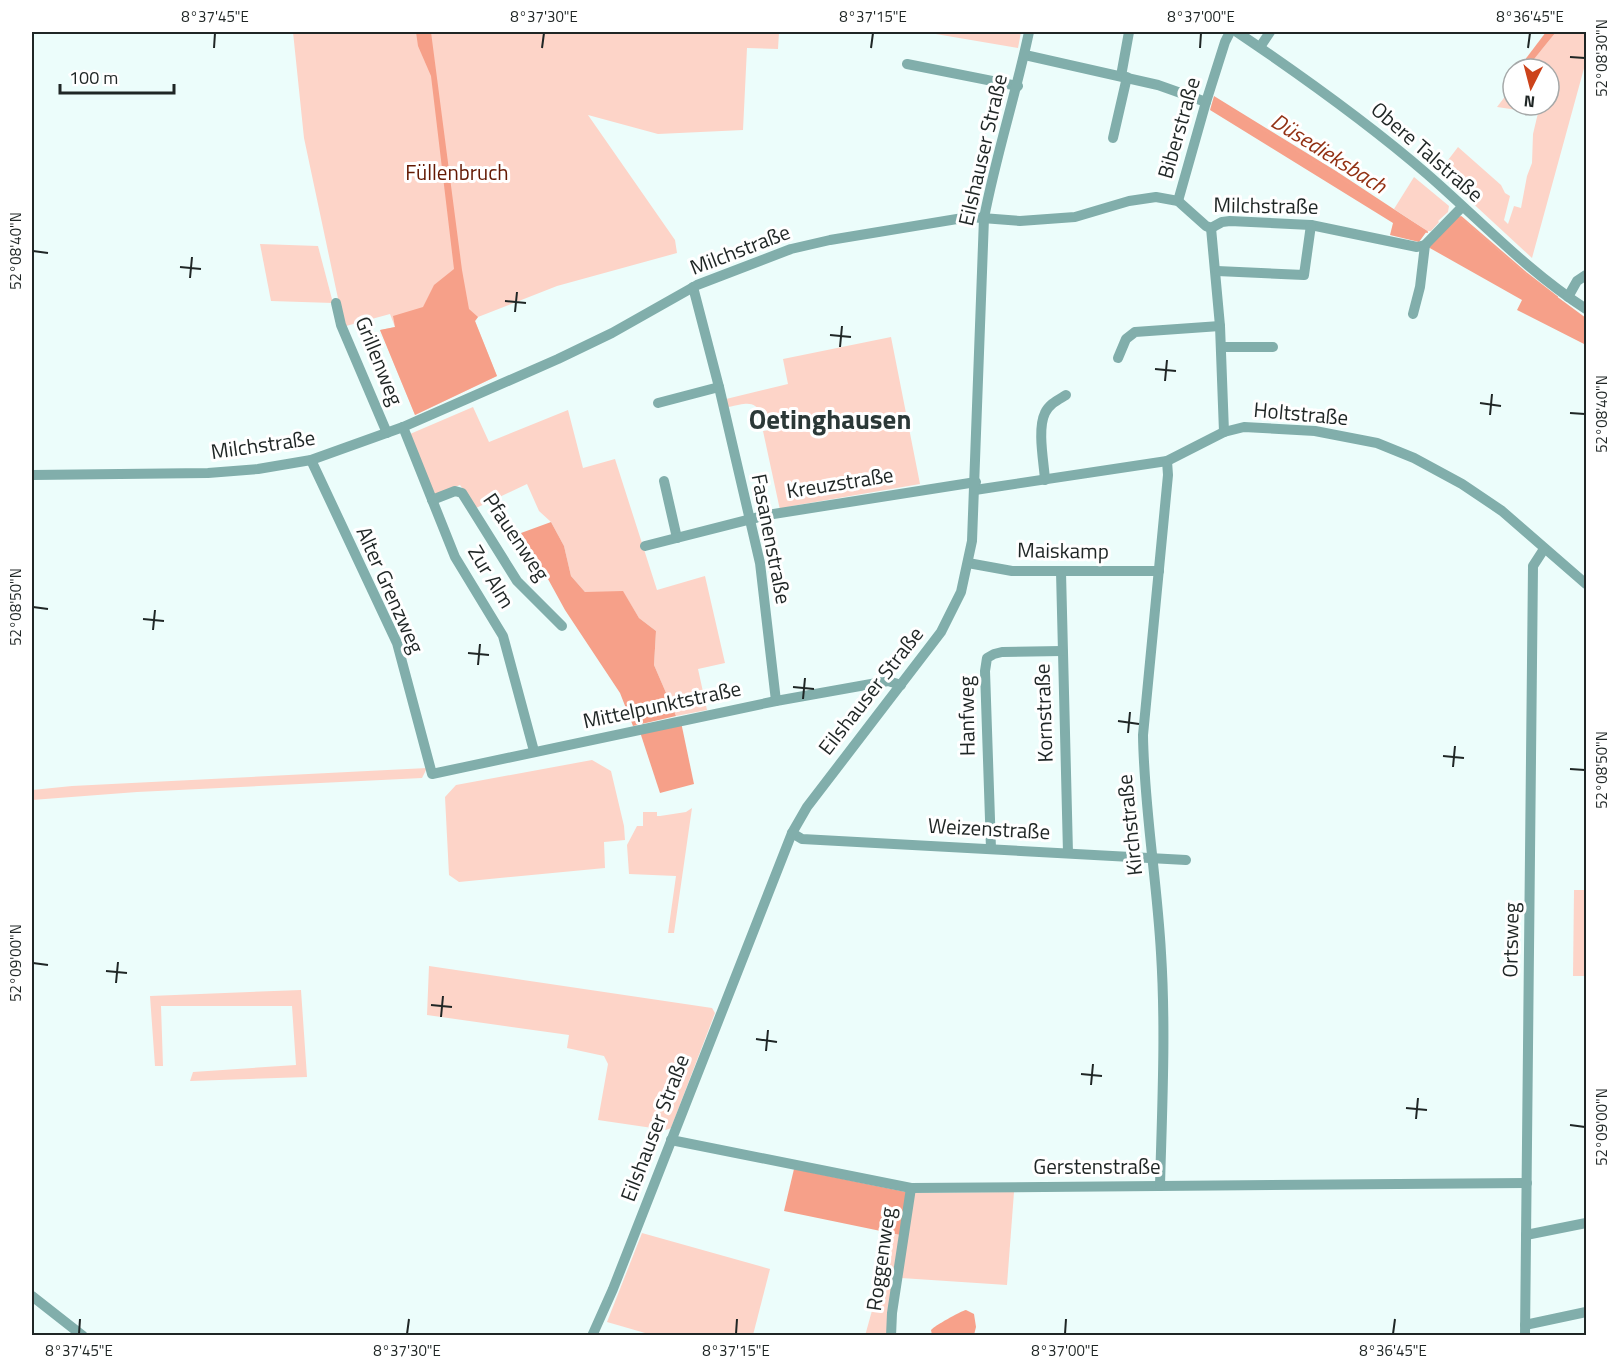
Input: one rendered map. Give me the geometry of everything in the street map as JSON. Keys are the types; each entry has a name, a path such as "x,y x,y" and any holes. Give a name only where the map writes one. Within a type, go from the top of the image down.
{"street":[{"name":"Eilshauser Straße","path":"592,1335 613,1290 792,833 807,807 941,632 961,592 972,541 984,218 990,186 1018,86 1029,32"},
{"path":"1113,138 1129,32"},
{"name":"Biberstraße","path":"1178,201 1206,102 1230,32"},
{"name":"Obere Talstraße","path":"1237,32 1388,141 1518,258 1587,309"},
{"path":"1260,47 1270,32"},
{"path":"1025,54 1158,85 1206,102"},
{"path":"907,64 1018,86"},
{"name":"Milchstraße","path":"32,475 208,473 258,469 311,460 403,427 558,359 612,333 693,287 791,249 841,238 969,217 1020,221 1052,220 1075,217 1146,197 1165,197 1178,201 1211,228 1222,222 1230,221 1311,225 1409,246 1425,245"},
{"path":"1413,314 1420,287 1425,245 1462,207"},
{"path":"1216,271 1304,275 1311,225"},
{"path":"1211,228 1220,326 1224,432"},
{"path":"1568,297 1578,281 1587,275"},
{"name":"Fasanenstraße","path":"693,287 760,563 776,700"},
{"name":"Grillenweg","path":"336,303 341,325 387,433"},
{"path":"1118,358 1124,342 1136,332 1220,326"},
{"path":"1221,346 1273,347"},
{"path":"658,403 718,387"},
{"path":"1045,480 1043,417 1050,405 1066,395"},
{"name":"Zur Alm","path":"403,427 455,557 503,636 534,752"},
{"name":"Holtstraße","path":"975,486 1045,480 1167,461 1224,432 1244,427 1315,431 1377,443 1414,458 1462,484 1502,511 1587,584"},
{"name":"Alter Grenzweg","path":"311,460 397,644 432,774"},
{"name":"Kirchstraße","path":"1160,1186 1164,1010 1143,735 1168,475 1167,461"},
{"path":"664,481 677,538"},
{"name":"Kreuzstraße","path":"645,546 750,519 975,486"},
{"name":"Pfauenweg","path":"432,500 455,491 462,494 517,581 562,626"},
{"name":"Ortsweg","path":"1525,1330 1533,566 1544,549"},
{"name":"Maiskamp","path":"968,562 1012,571 1159,571"},
{"name":"Kornstraße","path":"1061,572 1068,853"},
{"name":"Hanfweg","path":"991,849 985,671 987,658 1002,652 1062,651"},
{"name":"Mittelpunktstraße","path":"432,774 776,700 888,681 901,685"},
{"name":"Weizenstraße","path":"792,833 802,839 1186,860"},
{"name":"Gerstenstraße","path":"671,1140 911,1188 1527,1183"},
{"name":"Roggenweg","path":"891,1335 892,1313 911,1188"},
{"path":"1526,1235 1587,1222"},
{"path":"32,1296 83,1335"},
{"path":"1525,1330 1587,1312"}],"green space":[{"name":"Füllenbruch","path":"293,32 779,32 778,49 747,48 743,130 658,134 588,115 675,240 677,253 557,286 478,317 475,321 497,376 415,415 380,330 395,327 390,314 346,326 343,322 304,138"},
{"path":"924,32 1021,32 1018,48"},
{"path":"1556,32 1586,32 1586,61 1532,258 1439,172 1458,147 1501,185 1505,193 1510,196 1504,220 1508,224 1514,206 1521,208 1532,163 1533,134 1537,117 1561,117 1561,57 1536,57"},
{"path":"1414,177 1449,206 1448,212 1431,231 1427,231 1394,209"},
{"path":"260,244 318,246 333,303 271,301"},
{"path":"891,337 920,484 780,510 763,431 782,428 780,420 766,418 758,408 750,404 728,407 726,399 788,384 783,359"},
{"path":"473,407 489,442 568,410 583,468 615,459 657,590 705,576 725,663 698,669 707,710 676,716 654,665 656,631 639,618 623,592 585,592 571,576 564,546 551,522 539,511 527,484 476,508 460,485 434,495 410,434"},
{"path":"592,760 611,771 624,826 625,840 604,842 605,868 459,882 449,875 445,797 456,785"},
{"path":"427,768 422,778 137,792 32,800 32,790 72,786"},
{"path":"692,808 674,933 668,933 676,876 629,874 627,845 637,826 643,826 643,812 657,812 657,816 660,816 686,812"},
{"path":"1574,890 1586,890 1586,976 1573,976"},
{"path":"429,966 712,1008 715,1013 671,1128 666,1130 598,1120 608,1064 604,1056 567,1048 569,1035 427,1015"},
{"path":"301,990 307,1077 190,1081 193,1072 296,1065 292,1006 161,1006 163,1066 155,1066 150,996"},
{"path":"1014,1192 1007,1285 901,1278 914,1193"},
{"path":"642,1233 770,1269 753,1335 652,1335 607,1322"},
{"path":"893,1234 900,1235 887,1335 865,1336"}],"shaded area":[{"path":"416,32 431,32 469,309 478,317 475,321 497,376 415,415 380,330 395,327 393,316 423,307 434,285 454,269 431,76 418,46"},
{"path":"1546,32 1556,32 1536,57 1527,57"},
{"path":"1214,96 1336,171 1427,231 1419,242 1390,235 1393,223 1210,110"},
{"path":"1459,216 1525,273 1586,318 1586,345 1517,310 1522,300 1428,247"},
{"path":"551,522 564,546 571,576 585,592 623,591 639,618 656,631 654,665 676,716 633,726 620,693 565,610 521,533"},
{"path":"681,722 694,784 660,793 640,732"},
{"path":"794,1169 906,1192 900,1235 784,1211"},
{"path":"966,1310 974,1314 976,1327 974,1335 932,1335 933,1328"}],"waterway":[{"name":"Düsedieksbach","path":"1216,100 1427,232"},
{"name":"Düsedieksbach","path":"1440,240 1461,217 1557,297"}],"district":[{"name":"Oetinghausen","path":"830,420"}]}
